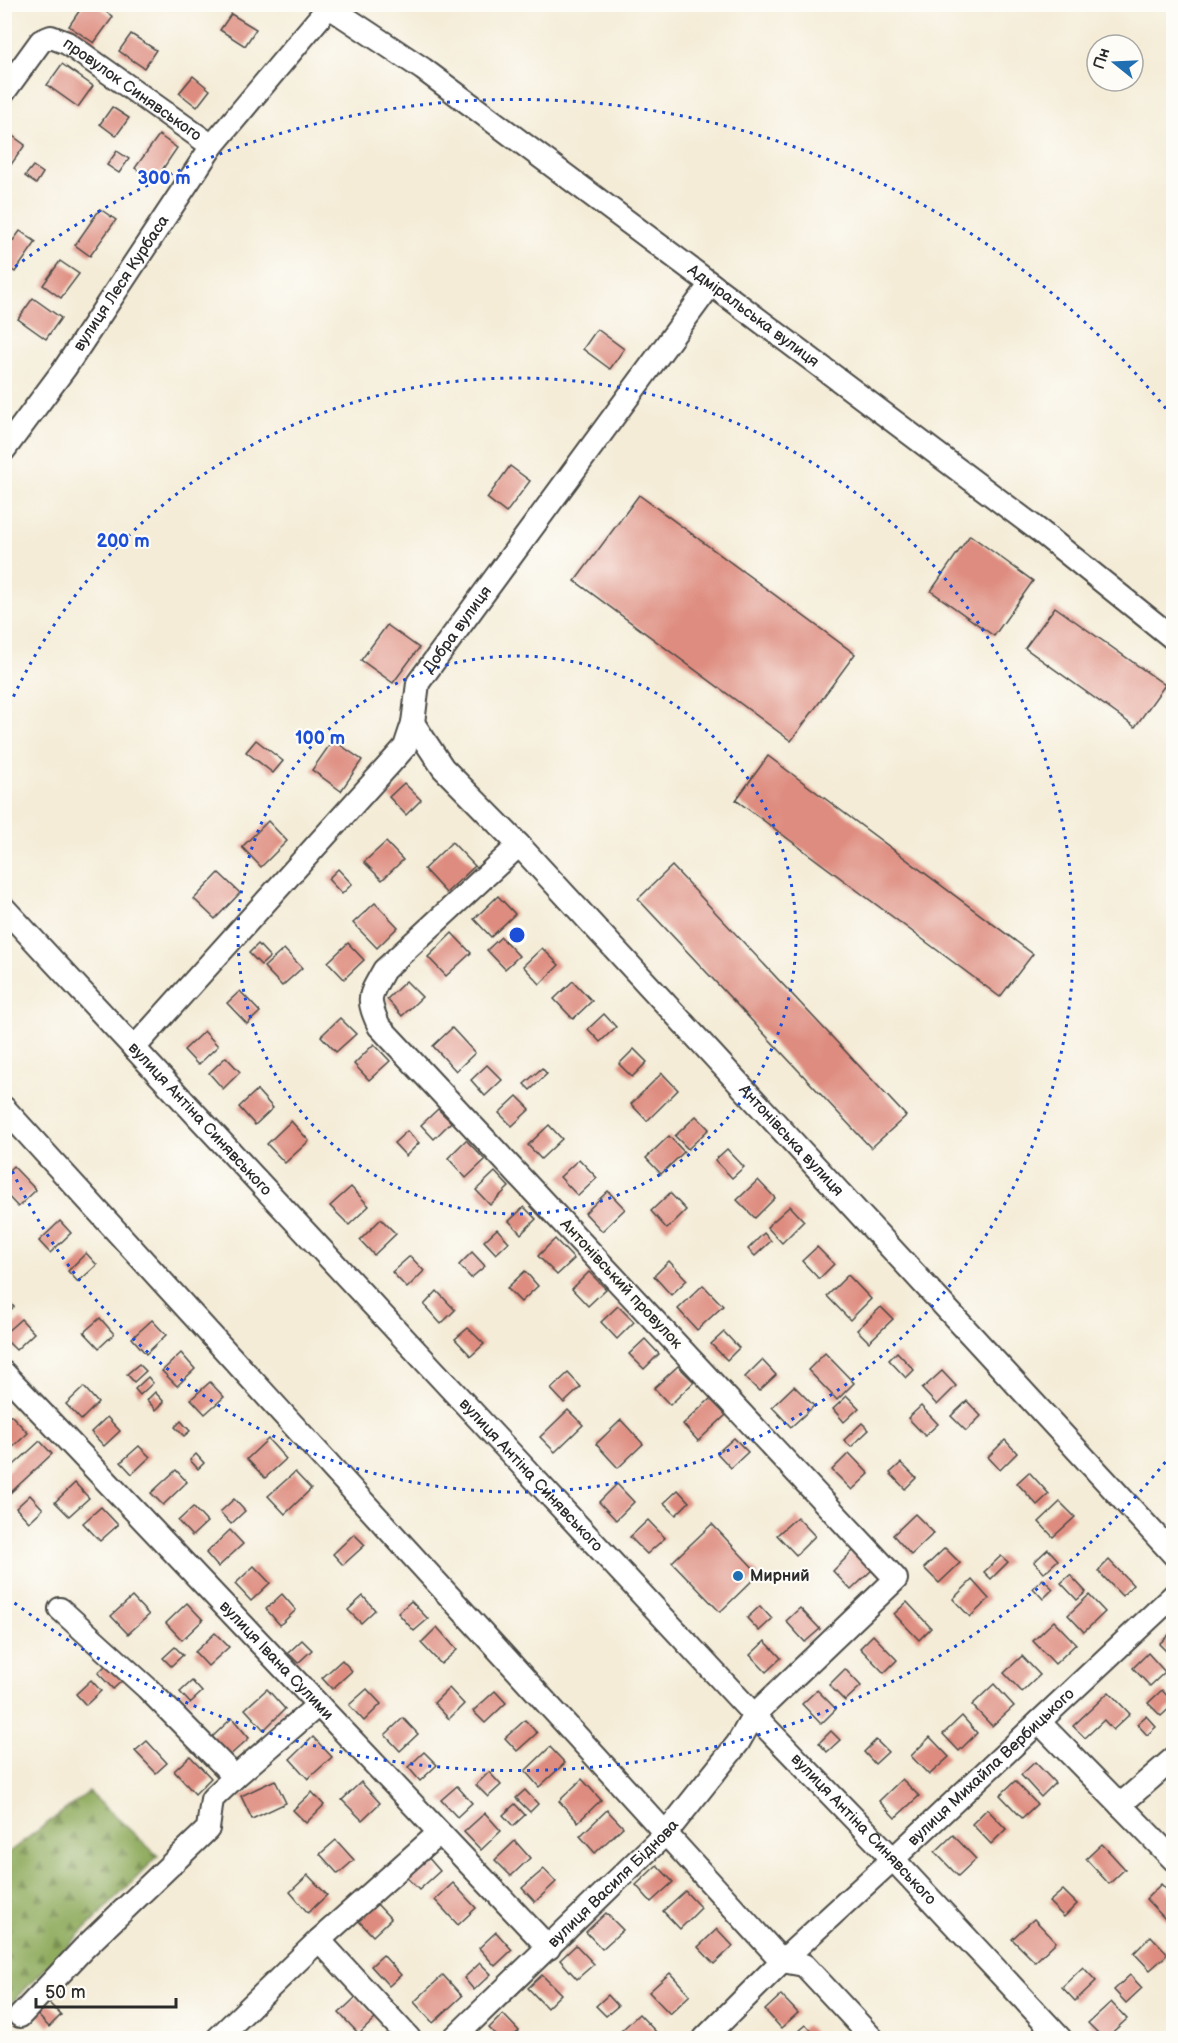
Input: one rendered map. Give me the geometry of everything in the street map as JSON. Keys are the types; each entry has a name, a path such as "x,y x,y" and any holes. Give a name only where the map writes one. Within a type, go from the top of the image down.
{"street":[{"name":"вулиця Леся Курбаса","path":"4,450 65,368 212,146 328,6"},
{"name":"Адміральська вулиця","path":"328,6 423,69 711,284 1041,532 1173,639"},
{"name":"провулок Синявського","path":"4,92 41,41 51,37 67,43 212,146"},
{"name":"Добра вулиця","path":"134,1048 405,747 413,723 418,683 711,284"},
{"name":"Антонівська вулиця","path":"413,723 443,768 519,845 1173,1555"},
{"name":"Антонівський провулок","path":"519,845 384,970 369,996 371,1008 379,1026 896,1579 754,1715"},
{"name":"вулиця Антіна Синявського","path":"4,908 754,1715 893,1859 1060,2038"},
{"path":"4,1108 667,1832 782,1961 804,1965 872,2038"},
{"name":"вулиця Івана Сулими","path":"4,1373 549,1948"},
{"name":"вулиця Михайла Вербицького","path":"705,2038 782,1961 1173,1595"},
{"path":"60,1609 147,1688 235,1776"},
{"path":"20,2016 83,1949 208,1829 212,1799 235,1776 318,1705"},
{"name":"вулиця Василя Біднова","path":"454,2038 667,1832 738,1743 754,1715"},
{"path":"1039,1722 1173,1860"},
{"path":"1120,1805 1173,1758"},
{"path":"218,2038 320,1940 439,1833"},
{"path":"320,1940 409,2038"}],"green space":[{"path":"89,1792 158,1856 5,2009 5,1855"}],"building":[{"path":"84,4 95,4 113,17 94,43 69,26"},
{"path":"231,14 256,29 245,46 220,30"},
{"path":"131,34 156,50 144,68 119,51"},
{"path":"62,64 93,86 78,107 47,85"},
{"path":"193,76 210,90 197,107 179,93"},
{"path":"112,107 129,118 116,136 100,124"},
{"path":"10,134 25,145 10,166 5,162 5,142"},
{"path":"159,135 177,148 154,182 135,168"},
{"path":"117,151 129,159 119,173 107,165"},
{"path":"33,166 43,173 36,184 25,176"},
{"path":"100,209 116,220 90,256 75,245"},
{"path":"20,231 36,242 15,272 4,264 4,253"},
{"path":"60,261 79,274 61,298 43,285"},
{"path":"33,298 61,318 46,339 18,319"},
{"path":"597,329 624,349 610,369 583,349"},
{"path":"510,466 530,481 506,513 487,498"},
{"path":"639,495 855,654 791,741 575,581"},
{"path":"970,535 1033,581 994,636 931,591"},
{"path":"1055,607 1165,685 1135,727 1025,648"},
{"path":"387,625 419,648 393,683 361,660"},
{"path":"256,740 283,761 273,773 246,752"},
{"path":"333,740 362,760 341,791 312,770"},
{"path":"768,756 1033,954 1000,997 736,800"},
{"path":"404,783 421,800 406,815 389,797"},
{"path":"268,821 287,841 261,867 242,847"},
{"path":"386,842 403,860 382,880 364,862"},
{"path":"452,842 475,866 446,893 424,869"},
{"path":"672,866 906,1116 871,1148 638,899"},
{"path":"338,869 352,884 342,894 328,879"},
{"path":"219,873 240,893 215,919 194,899"},
{"path":"498,896 515,914 491,937 474,919"},
{"path":"375,903 398,927 377,948 353,923"},
{"path":"452,933 471,953 446,976 428,957"},
{"path":"501,937 519,956 505,969 487,950"},
{"path":"348,943 364,960 344,979 328,962"},
{"path":"258,944 270,957 261,965 249,953"},
{"path":"542,948 559,965 540,984 523,966"},
{"path":"284,949 302,968 282,986 264,967"},
{"path":"406,981 422,997 402,1016 387,999"},
{"path":"573,981 592,1001 573,1019 554,999"},
{"path":"240,991 260,1012 247,1024 227,1003"},
{"path":"604,1014 616,1027 600,1042 588,1029"},
{"path":"340,1018 356,1034 336,1052 321,1036"},
{"path":"452,1028 475,1053 456,1071 433,1046"},
{"path":"204,1031 218,1046 198,1065 184,1050"},
{"path":"374,1044 390,1061 369,1080 354,1064"},
{"path":"634,1049 647,1062 632,1077 619,1064"},
{"path":"226,1057 240,1072 223,1089 209,1073"},
{"path":"487,1065 502,1080 485,1096 471,1080"},
{"path":"542,1068 547,1074 530,1090 524,1084"},
{"path":"662,1073 678,1090 647,1121 631,1104"},
{"path":"257,1090 273,1108 255,1125 239,1107"},
{"path":"517,1096 530,1109 512,1126 499,1113"},
{"path":"438,1109 451,1122 434,1139 421,1125"},
{"path":"696,1116 709,1129 688,1149 675,1136"},
{"path":"291,1121 309,1141 285,1163 267,1144"},
{"path":"549,1125 562,1139 541,1159 528,1145"},
{"path":"407,1131 419,1143 406,1156 394,1143"},
{"path":"669,1136 684,1152 661,1174 646,1158"},
{"path":"466,1140 485,1160 466,1178 448,1158"},
{"path":"727,1149 744,1167 732,1178 715,1160"},
{"path":"579,1159 597,1178 578,1196 560,1177"},
{"path":"13,1166 36,1190 18,1207 5,1193 5,1174"},
{"path":"495,1172 509,1187 490,1205 476,1190"},
{"path":"758,1180 775,1198 755,1218 737,1200"},
{"path":"351,1187 369,1206 349,1225 330,1206"},
{"path":"608,1191 625,1209 602,1231 585,1213"},
{"path":"670,1193 686,1210 667,1229 651,1211"},
{"path":"790,1206 804,1221 782,1243 767,1227"},
{"path":"524,1207 536,1219 521,1234 509,1221"},
{"path":"381,1219 396,1234 374,1255 360,1240"},
{"path":"60,1221 71,1233 50,1253 39,1241"},
{"path":"497,1229 509,1242 496,1254 484,1241"},
{"path":"764,1233 771,1241 755,1256 748,1249"},
{"path":"555,1239 574,1259 557,1275 538,1256"},
{"path":"817,1247 834,1264 819,1279 802,1261"},
{"path":"472,1252 485,1266 471,1278 459,1265"},
{"path":"86,1253 97,1265 78,1282 68,1271"},
{"path":"410,1256 424,1271 407,1288 392,1272"},
{"path":"669,1261 687,1280 671,1295 654,1276"},
{"path":"525,1271 538,1286 521,1302 507,1288"},
{"path":"589,1272 606,1289 588,1306 572,1289"},
{"path":"848,1275 871,1299 850,1320 827,1296"},
{"path":"703,1285 723,1306 697,1330 678,1309"},
{"path":"437,1291 455,1310 441,1324 424,1305"},
{"path":"4,1297 14,1307 4,1315"},
{"path":"618,1306 634,1322 617,1339 601,1322"},
{"path":"881,1307 893,1319 869,1342 857,1330"},
{"path":"100,1318 114,1334 99,1348 84,1332"},
{"path":"21,1319 34,1333 16,1350 4,1338 4,1334"},
{"path":"152,1320 166,1335 146,1354 132,1338"},
{"path":"468,1328 484,1344 471,1356 455,1339"},
{"path":"724,1332 739,1348 727,1360 711,1344"},
{"path":"645,1339 659,1354 644,1369 629,1354"},
{"path":"897,1352 914,1370 906,1378 889,1360"},
{"path":"181,1353 195,1369 177,1386 162,1371"},
{"path":"825,1353 854,1383 837,1400 808,1370"},
{"path":"762,1360 776,1375 759,1391 745,1377"},
{"path":"139,1364 146,1371 134,1382 127,1374"},
{"path":"678,1366 694,1382 670,1405 654,1388"},
{"path":"942,1371 956,1386 937,1405 922,1389"},
{"path":"568,1373 581,1387 564,1403 551,1389"},
{"path":"148,1377 153,1383 140,1395 135,1389"},
{"path":"210,1382 224,1397 205,1414 191,1399"},
{"path":"794,1386 814,1406 791,1427 772,1407"},
{"path":"84,1387 98,1403 81,1420 66,1404"},
{"path":"155,1392 164,1402 156,1410 147,1400"},
{"path":"847,1396 859,1408 844,1422 833,1409"},
{"path":"710,1399 726,1415 698,1441 683,1424"},
{"path":"967,1401 981,1416 966,1431 951,1416"},
{"path":"921,1406 938,1424 925,1436 908,1418"},
{"path":"568,1410 583,1425 555,1452 540,1437"},
{"path":"11,1415 28,1433 13,1447 4,1437 4,1421"},
{"path":"107,1417 120,1431 104,1446 91,1432"},
{"path":"621,1420 643,1444 618,1468 596,1444"},
{"path":"181,1421 190,1431 184,1436 175,1427"},
{"path":"862,1423 869,1430 851,1447 844,1440"},
{"path":"734,1438 748,1452 731,1468 717,1453"},
{"path":"268,1439 286,1459 265,1478 247,1459"},
{"path":"1005,1440 1017,1453 1000,1470 988,1457"},
{"path":"40,1441 52,1454 8,1495 4,1491 4,1474"},
{"path":"139,1446 150,1457 132,1474 121,1462"},
{"path":"849,1453 869,1474 852,1490 832,1470"},
{"path":"196,1454 204,1463 198,1469 190,1460"},
{"path":"901,1463 916,1478 905,1489 890,1473"},
{"path":"176,1470 187,1482 163,1505 151,1493"},
{"path":"295,1472 311,1489 285,1514 268,1496"},
{"path":"1029,1472 1049,1494 1037,1505 1017,1483"},
{"path":"75,1483 89,1498 69,1516 55,1502"},
{"path":"617,1484 634,1502 616,1520 599,1502"},
{"path":"678,1490 689,1502 676,1515 664,1503"},
{"path":"30,1495 43,1509 29,1522 16,1508"},
{"path":"234,1499 245,1511 231,1524 220,1512"},
{"path":"1060,1502 1075,1517 1053,1537 1039,1522"},
{"path":"101,1507 118,1525 100,1541 83,1523"},
{"path":"193,1507 207,1522 192,1536 178,1521"},
{"path":"915,1514 934,1533 911,1555 893,1535"},
{"path":"797,1517 815,1536 796,1555 777,1535"},
{"path":"648,1520 665,1538 647,1554 630,1537"},
{"path":"712,1524 759,1574 720,1612 672,1562"},
{"path":"230,1530 243,1544 218,1567 206,1553"},
{"path":"354,1534 365,1545 343,1565 333,1554"},
{"path":"945,1548 960,1563 939,1583 924,1568"},
{"path":"1048,1549 1058,1560 1044,1573 1034,1562"},
{"path":"854,1550 872,1570 851,1590 833,1571"},
{"path":"1001,1556 1008,1562 991,1579 984,1572"},
{"path":"1109,1560 1133,1585 1122,1596 1098,1571"},
{"path":"254,1566 270,1583 251,1601 235,1584"},
{"path":"1070,1575 1086,1592 1077,1600 1061,1583"},
{"path":"1043,1579 1053,1589 1043,1599 1033,1588"},
{"path":"972,1580 989,1599 970,1617 953,1599"},
{"path":"282,1594 296,1610 280,1625 266,1609"},
{"path":"1089,1595 1105,1612 1084,1632 1068,1615"},
{"path":"363,1596 375,1610 361,1623 348,1610"},
{"path":"132,1597 149,1615 128,1634 111,1616"},
{"path":"411,1601 428,1619 414,1631 398,1613"},
{"path":"907,1602 931,1628 919,1640 894,1614"},
{"path":"187,1603 203,1620 182,1640 166,1623"},
{"path":"760,1606 772,1619 759,1631 747,1618"},
{"path":"800,1608 820,1629 805,1642 786,1621"},
{"path":"1054,1621 1076,1644 1055,1664 1033,1641"},
{"path":"437,1627 457,1650 441,1664 421,1643"},
{"path":"1174,1630 1174,1659 1159,1644"},
{"path":"215,1633 229,1647 208,1666 195,1652"},
{"path":"873,1635 897,1660 884,1673 860,1648"},
{"path":"302,1640 312,1650 298,1663 288,1653"},
{"path":"765,1641 781,1658 766,1672 750,1655"},
{"path":"175,1647 183,1655 171,1666 163,1658"},
{"path":"1148,1653 1165,1672 1150,1686 1133,1668"},
{"path":"1022,1656 1040,1675 1022,1692 1004,1673"},
{"path":"342,1660 352,1671 332,1689 322,1678"},
{"path":"108,1663 124,1679 113,1689 98,1673"},
{"path":"845,1669 861,1686 845,1701 829,1685"},
{"path":"91,1680 101,1691 86,1705 76,1694"},
{"path":"192,1681 202,1692 190,1703 180,1692"},
{"path":"994,1684 1014,1706 992,1726 972,1705"},
{"path":"449,1688 464,1704 449,1719 434,1703"},
{"path":"267,1689 285,1709 264,1730 245,1709"},
{"path":"367,1689 381,1704 364,1721 349,1705"},
{"path":"817,1690 836,1709 821,1724 802,1704"},
{"path":"1162,1690 1174,1704 1161,1716 1148,1703"},
{"path":"495,1691 506,1703 485,1723 473,1711"},
{"path":"1109,1692 1130,1714 1113,1730 1104,1720 1085,1738 1073,1726"},
{"path":"962,1716 977,1733 959,1751 943,1734"},
{"path":"1146,1716 1156,1727 1147,1735 1137,1724"},
{"path":"232,1718 249,1738 226,1759 209,1740"},
{"path":"403,1718 418,1734 400,1751 385,1735"},
{"path":"525,1720 537,1733 517,1751 505,1738"},
{"path":"831,1731 840,1740 827,1752 819,1743"},
{"path":"313,1737 332,1757 308,1779 290,1759"},
{"path":"930,1737 949,1757 929,1775 911,1756"},
{"path":"876,1740 888,1752 875,1764 864,1752"},
{"path":"147,1741 167,1763 156,1773 135,1751"},
{"path":"550,1747 565,1763 539,1787 525,1771"},
{"path":"424,1752 437,1765 420,1781 408,1767"},
{"path":"190,1756 211,1778 195,1794 174,1771"},
{"path":"1035,1762 1055,1783 1041,1797 1021,1775"},
{"path":"489,1772 501,1785 488,1797 476,1785"},
{"path":"582,1779 601,1800 578,1822 559,1801"},
{"path":"902,1779 919,1796 895,1818 879,1801"},
{"path":"275,1780 286,1803 252,1819 241,1796"},
{"path":"1015,1781 1037,1804 1022,1818 1000,1795"},
{"path":"361,1782 380,1803 362,1820 342,1800"},
{"path":"457,1786 472,1803 457,1817 441,1800"},
{"path":"525,1790 538,1804 530,1812 516,1798"},
{"path":"312,1792 324,1805 306,1823 293,1810"},
{"path":"515,1804 525,1815 513,1826 503,1815"},
{"path":"987,1809 1006,1829 991,1844 972,1824"},
{"path":"607,1810 623,1827 595,1853 580,1836"},
{"path":"485,1813 501,1831 481,1850 464,1832"},
{"path":"953,1835 976,1859 958,1876 935,1852"},
{"path":"336,1840 354,1860 338,1874 320,1854"},
{"path":"515,1841 530,1858 511,1876 495,1860"},
{"path":"1102,1844 1125,1869 1109,1884 1086,1859"},
{"path":"427,1856 440,1871 419,1890 405,1876"},
{"path":"657,1865 673,1882 651,1902 636,1885"},
{"path":"544,1869 556,1882 535,1902 522,1888"},
{"path":"308,1875 327,1895 308,1913 290,1892"},
{"path":"453,1883 476,1908 458,1925 435,1900"},
{"path":"1161,1884 1174,1897 1174,1915 1167,1921 1146,1899"},
{"path":"1063,1890 1077,1904 1064,1917 1049,1902"},
{"path":"685,1891 701,1908 680,1929 663,1911"},
{"path":"376,1903 391,1919 373,1936 358,1920"},
{"path":"606,1913 623,1930 602,1949 586,1932"},
{"path":"1034,1919 1056,1942 1035,1962 1012,1939"},
{"path":"717,1929 733,1946 714,1964 698,1947"},
{"path":"496,1932 512,1950 495,1966 479,1948"},
{"path":"1151,1936 1168,1954 1150,1970 1134,1953"},
{"path":"576,1945 594,1964 577,1979 560,1960"},
{"path":"383,1955 401,1975 389,1986 371,1966"},
{"path":"480,1963 491,1974 474,1990 464,1978"},
{"path":"1083,1967 1096,1981 1075,2001 1062,1987"},
{"path":"670,1973 690,1995 670,2014 649,1992"},
{"path":"443,1975 462,1996 433,2023 414,2002"},
{"path":"542,1975 561,1994 547,2008 528,1988"},
{"path":"1130,1975 1142,1988 1126,2003 1114,1990"},
{"path":"608,1995 618,2006 606,2016 596,2006"},
{"path":"781,1995 798,2013 781,2028 765,2010"},
{"path":"356,1997 376,2018 359,2034 339,2013"},
{"path":"47,2001 61,2015 49,2027 35,2012"},
{"path":"1111,2002 1127,2019 1106,2038 1103,2038 1088,2023"},
{"path":"503,2014 519,2031 510,2038 499,2038 489,2028"},
{"path":"639,2014 657,2033 652,2038 627,2038 621,2031"},
{"path":"806,2025 819,2038 791,2038"}],"place":[{"name":"Мирний","path":"738,1576"}]}
